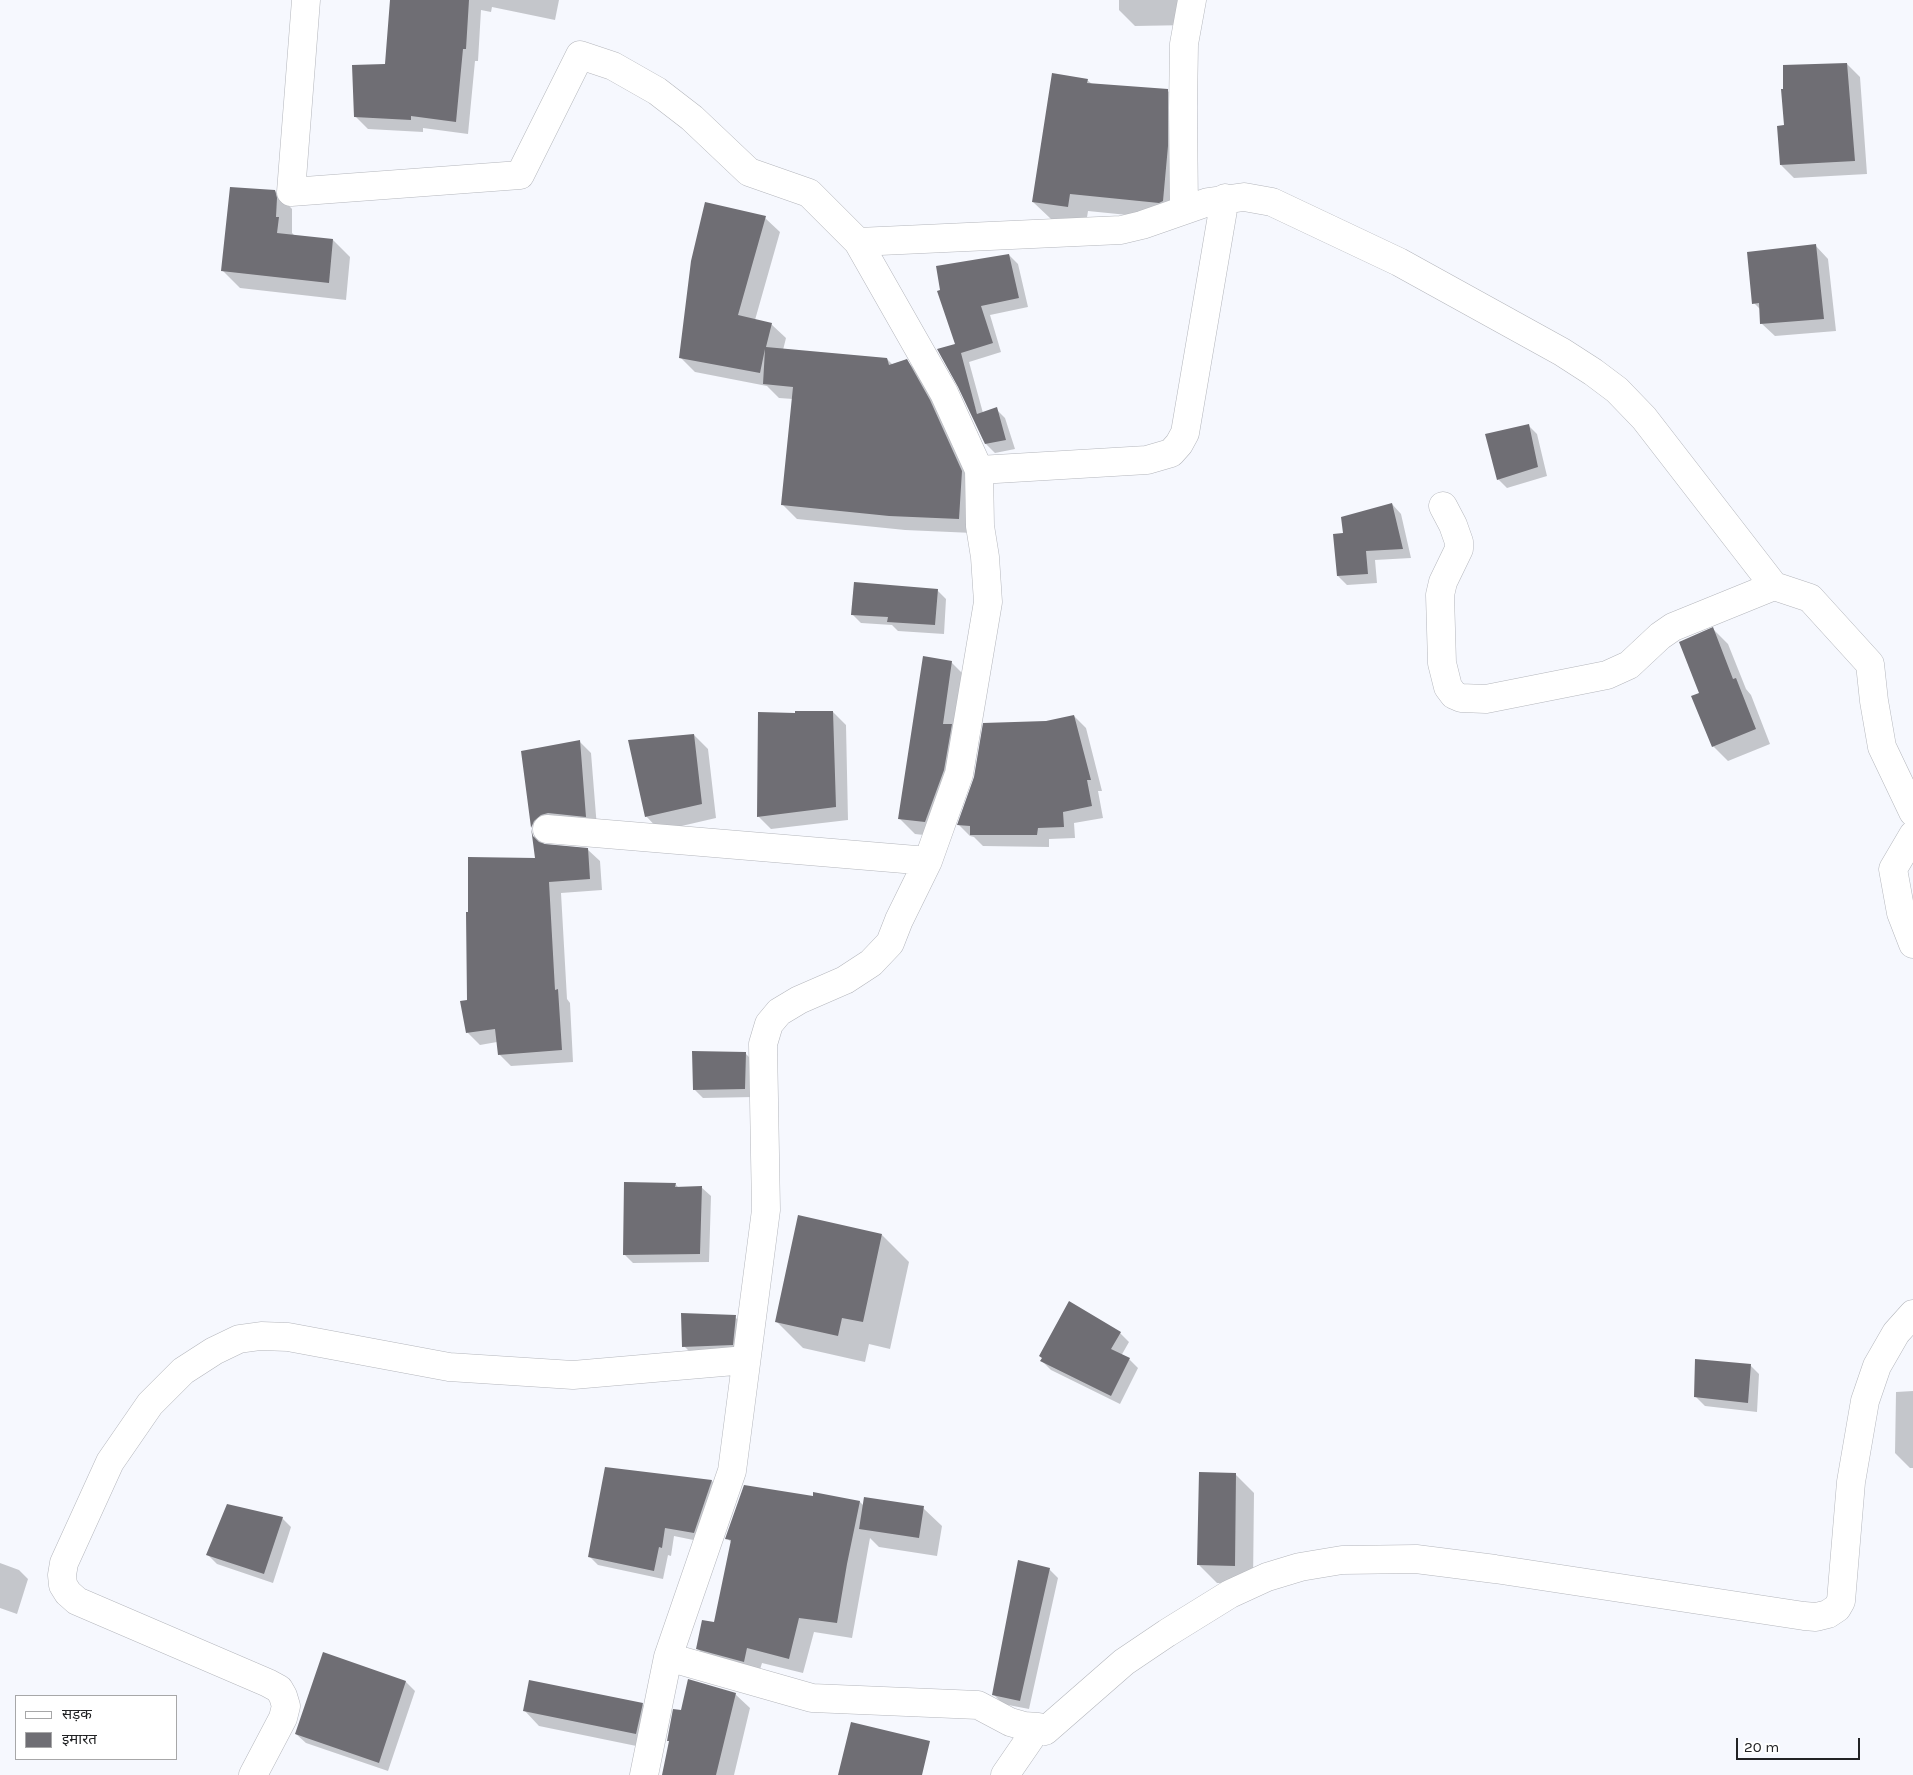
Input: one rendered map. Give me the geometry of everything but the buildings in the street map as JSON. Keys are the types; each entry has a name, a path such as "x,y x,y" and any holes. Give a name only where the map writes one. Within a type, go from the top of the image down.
{"street":[{"path":"306,0 291,192 520,175 580,55 613,66 657,91 692,118 749,172 810,193 858,242 944,393 978,470 980,526 985,557 988,602 959,774 928,861 899,920 890,943 871,963 846,980 799,1000 780,1012 769,1024 763,1044 766,1210 732,1471 668,1657 644,1775"},
{"path":"1184,210 1184,44 1192,0"},
{"path":"858,242 1120,230 1142,225 1208,202 1244,196 1272,202 1399,262 1562,352 1617,390 1644,418 1774,586 1810,598 1870,664 1882,747 1913,812"},
{"path":"978,470 1147,460 1171,453 1185,433 1225,198"},
{"path":"1443,506 1460,542 1459,549 1443,582 1440,595 1442,663 1448,687 1454,695 1461,698 1486,699 1607,676 1630,665 1660,636 1673,627 1774,586"},
{"path":"547,829 928,861"},
{"path":"1913,835 1894,869 1901,913 1913,944"},
{"path":"668,1657 812,1698 978,1706 1010,1722 1038,1727 1046,1731 1124,1662 1166,1633 1230,1594 1267,1577 1300,1567 1342,1560 1416,1559 1495,1569 1804,1616 1816,1617 1828,1614 1837,1608 1841,1601 1851,1482 1865,1400 1877,1366 1896,1332 1913,1314"},
{"path":"253,1775 283,1718 286,1706 284,1696 279,1689 77,1601 68,1593 62,1575 64,1563 110,1462 150,1404 183,1371 214,1351 239,1339 261,1336 288,1337 449,1367 573,1375 746,1360"},
{"path":"1005,1775 1038,1727"}]}
